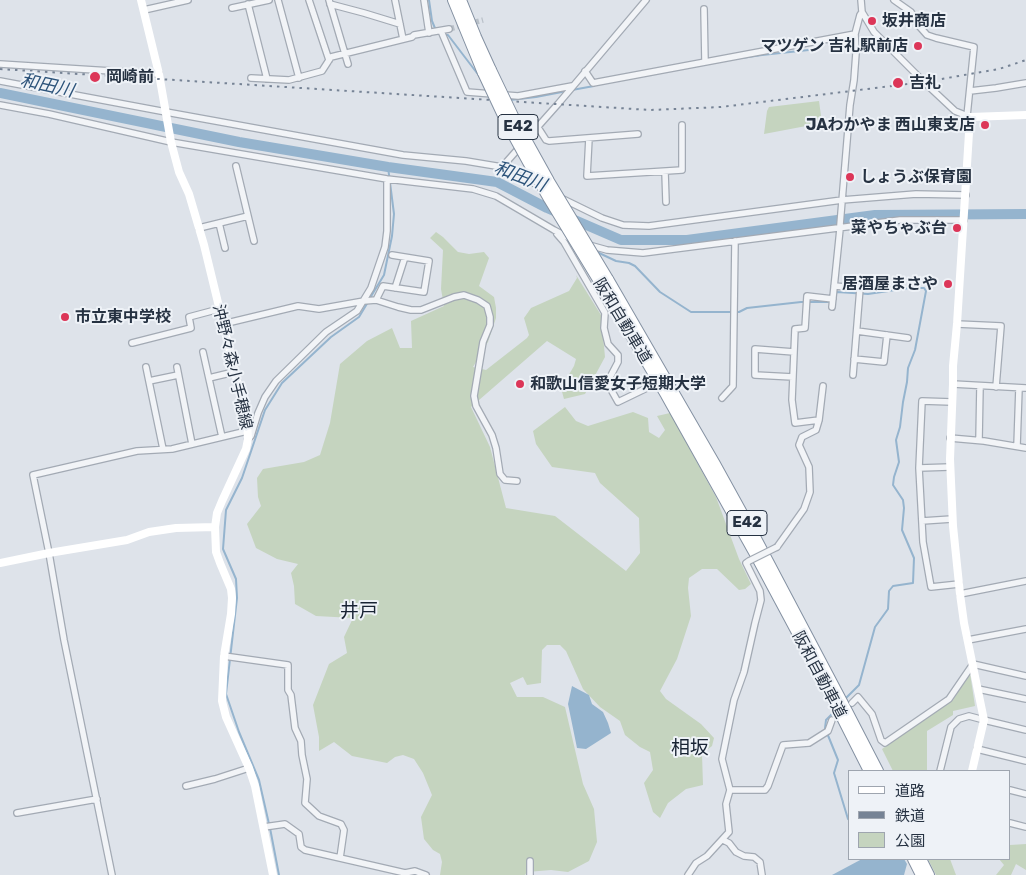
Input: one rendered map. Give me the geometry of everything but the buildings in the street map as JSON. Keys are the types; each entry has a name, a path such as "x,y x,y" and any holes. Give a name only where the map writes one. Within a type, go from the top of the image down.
{"highway":[{"name":"阪和自動車道","path":"453,0 487,72 755,554 868,770"},
{"name":"阪和自動車道","path":"461,0 476,37 487,72"},
{"name":"阪和自動車道","path":"604,281 715,464 877,770"},
{"path":"914,860 923,869"}],"street":[{"name":"沖野々森小手穂線","path":"141,0 159,74 179,172 189,194 204,245 247,422 246,449 217,513 216,552 231,589 232,598 224,656 222,701 226,717 255,786 273,875"},
{"path":"144,10 188,0"},
{"path":"232,8 269,0"},
{"path":"278,0 299,78"},
{"path":"309,0 329,60"},
{"path":"395,0 403,39"},
{"path":"424,0 429,33"},
{"path":"502,167 646,0"},
{"path":"861,0 862,12 874,32 955,111 969,117 1026,115"},
{"path":"894,0 911,12 919,26 927,34 974,47 970,91 966,195 957,324 952,366 950,438 952,519 960,594 984,720 972,770"},
{"path":"330,2 400,24"},
{"path":"330,2 348,64"},
{"path":"248,4 267,79"},
{"path":"704,9 705,62"},
{"path":"832,308 854,80 855,34 862,12"},
{"path":"251,78 289,80 299,78 322,71 331,57 414,35 449,29"},
{"path":"441,30 467,92 518,96 572,86"},
{"path":"585,71 593,83 855,34"},
{"path":"0,56 1,64 159,74"},
{"path":"0,81 167,114 403,155 466,161 502,167 578,207 623,225 649,226 842,201 916,194 966,195"},
{"path":"970,91 1026,84"},
{"path":"0,105 171,140 388,179 473,189 496,196 579,243 608,250 643,253 900,220 964,219"},
{"path":"589,138 587,176 682,170 682,125"},
{"path":"538,126 546,140 549,141 638,134"},
{"path":"236,166 254,241"},
{"path":"665,172 666,202"},
{"path":"112,875 64,640 33,475 137,450 172,449 222,438 251,436 265,397 276,381 326,332 357,311 371,288 385,247 388,179"},
{"path":"199,228 248,216"},
{"path":"219,223 225,248"},
{"path":"554,230 564,242 605,313 604,328 608,344 618,355 618,362 608,381 618,402 653,386"},
{"path":"722,398 733,386 735,241"},
{"path":"376,300 383,286 424,292 429,261 392,255"},
{"path":"395,288 405,257"},
{"path":"834,286 860,288 852,375"},
{"path":"223,324 298,306 319,309 376,300 404,308 421,310 464,295 478,300 486,306 490,317 490,325 483,342 474,396 476,406 492,435 500,474 505,480 517,481"},
{"path":"819,420 795,423 792,400 794,329 805,328 807,296 833,299"},
{"path":"132,343 191,328 189,317 219,309"},
{"path":"957,324 1001,326 996,387"},
{"path":"857,331 908,338"},
{"path":"854,359 884,362 887,335"},
{"path":"793,377 755,375 755,350 794,352"},
{"path":"203,352 222,438"},
{"path":"146,366 163,450"},
{"path":"177,367 192,444"},
{"path":"209,378 234,372"},
{"path":"149,381 178,375"},
{"path":"953,384 1023,388 1017,446"},
{"path":"688,875 696,863 707,856 729,832 726,804 730,790 722,759 734,700 744,672 754,623 761,600 760,591 746,563 776,546 804,509 810,492 809,467 799,445 802,437 816,430 823,386"},
{"path":"979,440 980,386"},
{"path":"952,402 922,401 920,468 922,521 923,542 931,587 959,584"},
{"path":"950,438 979,440 1026,448"},
{"path":"920,468 950,467"},
{"path":"922,521 952,519"},
{"path":"0,563 128,540 149,532 176,528 216,527"},
{"path":"960,594 1026,581"},
{"path":"968,640 1026,629"},
{"path":"224,656 288,665 288,690 291,695 295,728 301,741 308,779 305,803 320,816 342,824 344,830 340,858"},
{"path":"973,664 1026,676"},
{"path":"852,703 858,697 872,714 882,740 885,743 950,698 973,664"},
{"path":"978,689 1026,699"},
{"path":"940,770 951,728 959,718 969,716 1026,730"},
{"path":"730,790 765,790 783,745 809,743 828,731 832,720"},
{"path":"977,749 1026,761"},
{"path":"186,786 249,768"},
{"path":"1011,790 1026,794"},
{"path":"17,813 97,799"},
{"path":"1011,823 1026,827"},
{"path":"264,827 285,824 299,834 301,847 305,850 405,873 415,871 426,875"},
{"path":"723,840 729,843 736,852 744,856 754,857 760,862 762,875"},
{"path":"530,861 530,875"}],"green space":[{"path":"819,101 822,123 764,134 769,107"},
{"path":"436,232 458,252 469,254 484,252 489,258 479,286 494,297 496,318 488,342 473,367 486,370 527,338 529,335 524,318 531,308 569,291 577,278 576,275 601,315 605,357 585,394 564,399 561,388 576,359 547,341 471,407 490,447 506,508 555,516 626,571 640,553 639,518 600,483 595,473 552,467 536,444 533,431 565,407 576,421 588,426 633,412 648,418 649,432 659,438 665,430 657,416 670,413 716,497 739,559 751,584 745,589 739,590 717,569 702,569 689,578 688,588 691,616 677,659 660,691 666,699 701,724 714,738 712,746 702,754 703,785 686,789 668,803 660,818 653,812 644,783 653,770 650,752 625,735 620,721 600,707 583,689 566,651 560,645 547,645 542,650 541,683 527,685 523,677 510,683 517,697 543,697 565,707 583,784 594,809 597,842 589,861 568,872 551,870 527,872 525,875 440,875 442,862 440,854 433,850 424,839 421,817 432,795 423,773 414,759 403,755 395,757 387,763 352,756 334,742 319,751 319,737 313,705 329,664 347,653 344,637 353,618 316,616 295,604 291,573 298,564 277,559 256,548 247,524 261,506 258,497 257,478 263,469 304,462 320,455 330,423 340,364 367,341 392,328 400,348 412,348 411,321 444,306 441,289 443,250 430,238"},
{"path":"970,673 975,706 953,711 953,715 927,731 927,770 892,770 882,749 953,700"},
{"path":"1026,844 1026,870 1016,864 1011,875 996,875 1004,865 1000,860 1011,860 1011,845"},
{"path":"928,860 950,860 956,875 936,875"}],"water":[{"path":"572,686 589,695 592,704 603,712 611,733 586,749 577,748 568,704"},
{"path":"860,860 905,860 907,864 904,875 832,875"}],"waterway":[{"path":"429,0 432,21 437,33 448,35 480,77"},
{"path":"734,59 818,49"},
{"path":"572,90 594,86"},
{"path":"510,100 567,91"},
{"name":"和田川","path":"0,93 239,142 388,167 497,182 547,208 621,240 687,240 875,215 1026,214"},
{"path":"370,298 384,275 392,236 394,214 388,167"},
{"path":"597,252 616,261 635,266 660,292 691,312 739,312 747,308 801,302 828,302 830,300"},
{"path":"835,295 837,292 868,294 909,288 924,288 926,291 915,350 908,368 900,427 896,440 899,462 893,485 903,500 902,530 914,558 913,583 893,586 889,591 888,609 875,627 859,685 845,699"},
{"path":"269,824 259,780 226,694 237,598 236,579 223,549 226,510 242,478 265,410 282,383 331,337 359,317 368,302"},
{"path":"834,712 826,720 825,728 838,760 834,773 848,819"},
{"path":"270,828 279,875"}],"tunnel":[{"path":"449,29 483,20"},
{"path":"667,384 679,381"}],"railway":[{"path":"0,69 650,110 721,107 924,82 999,69 1026,60"}],"place":[{"name":"坂井商店","path":"872,21"},
{"name":"マツゲン 吉礼駅前店","path":"918,46"},
{"name":"岡崎前","path":"95,77"},
{"name":"吉礼","path":"898,83"},
{"name":"JAわかやま 西山東支店","path":"985,125"},
{"name":"しょうぶ保育園","path":"850,177"},
{"name":"菜やちゃぶ台","path":"957,228"},
{"name":"居酒屋まさや","path":"948,284"},
{"name":"市立東中学校","path":"65,317"},
{"name":"和歌山信愛女子短期大学","path":"520,384"}],"district":[{"name":"井戸","path":"359,612"},
{"name":"相坂","path":"690,749"}]}
